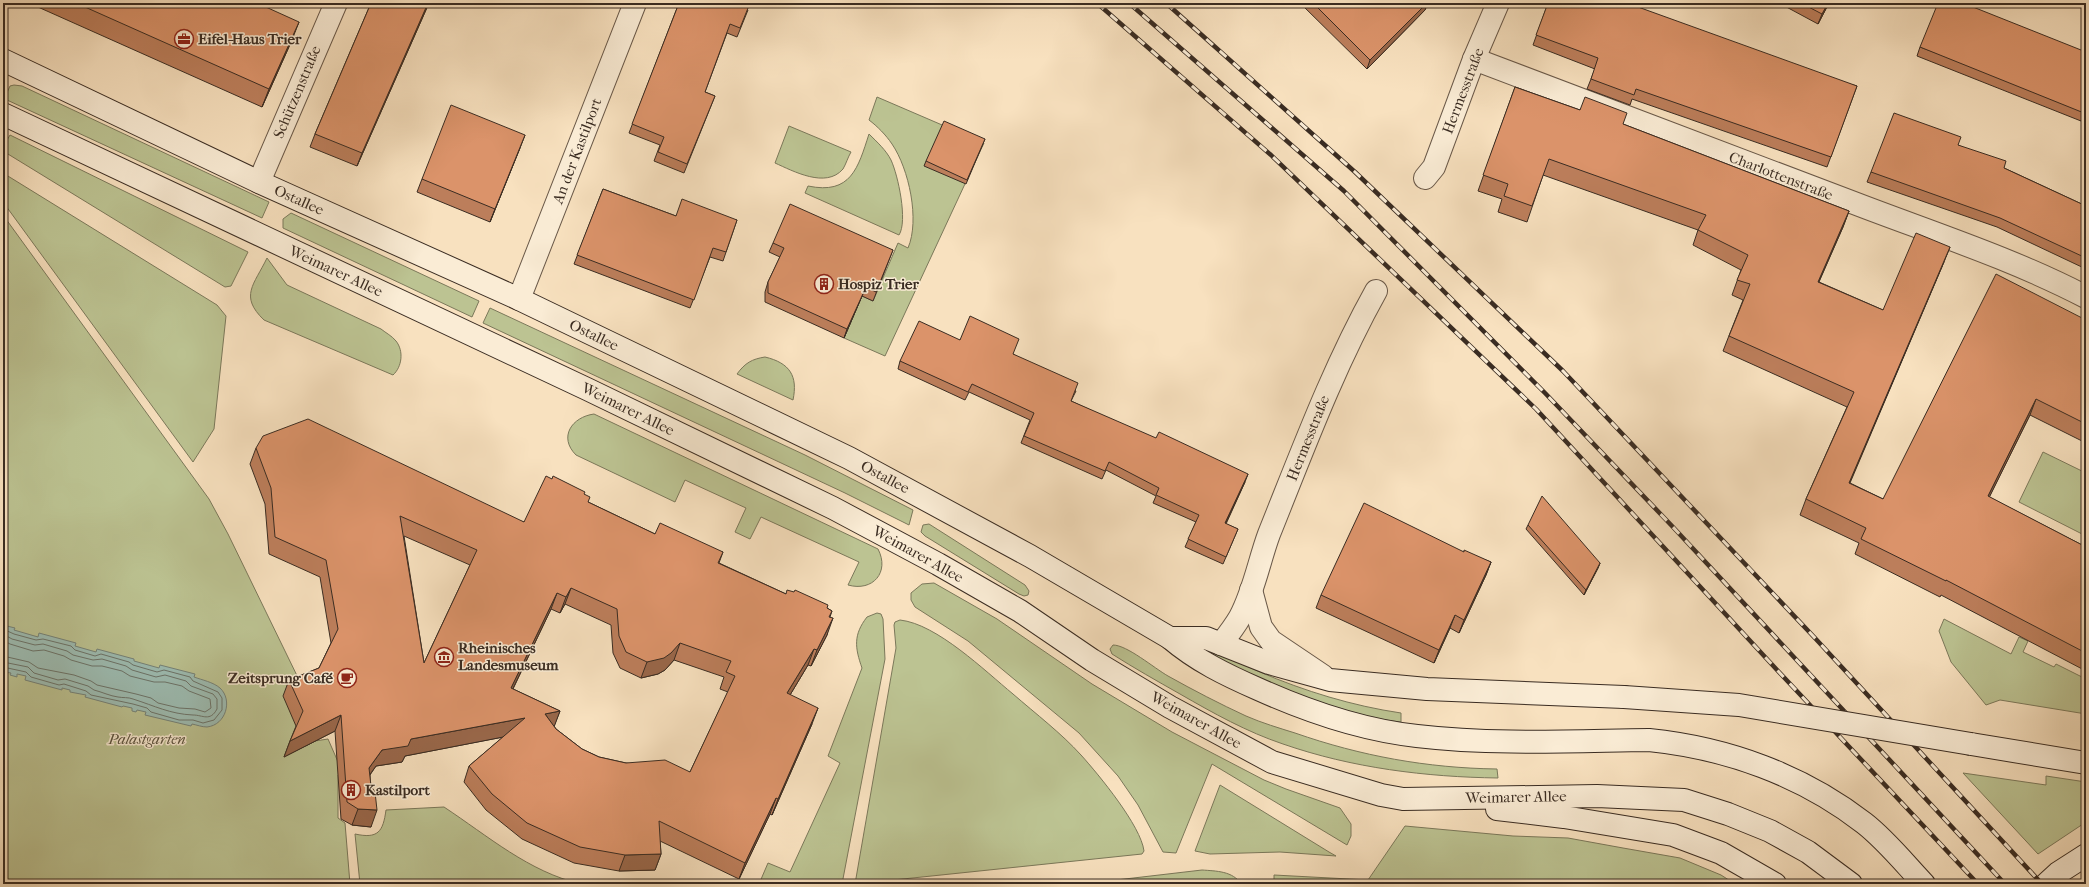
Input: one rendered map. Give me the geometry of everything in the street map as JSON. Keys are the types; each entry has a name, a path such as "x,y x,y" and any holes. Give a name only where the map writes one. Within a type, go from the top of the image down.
{"main road":[{"name":"Schützenstraße","path":"259,182 336,3"},
{"name":"An der Kastilport","path":"519,299 635,3"},
{"name":"Hermesstraße","path":"1426,178 1434,167 1474,59 1498,3"},
{"name":"Charlottenstraße","path":"1474,59 1899,221 1984,250 2034,271 2086,296"},
{"name":"Ostallee","path":"3,60 259,182 519,299 849,458 1030,556 1170,638 1190,655 1228,676 1289,703 1349,723 1416,736 1473,740 1649,740 1688,745 1746,760 1788,776 1839,806 1865,824 1924,884"},
{"name":"Weimarer Allee","path":"3,114 594,393 833,508 938,564 1013,607 1092,660 1170,707 1272,762 1381,795 1403,799 1597,796 1684,800 1728,814 1770,831 1808,852 1850,884"},
{"name":"Hermesstraße","path":"1222,644 1240,617 1251,590 1265,546 1319,409 1352,334 1376,291"},
{"path":"1251,590 1261,627 1271,641 1330,680"},
{"path":"1170,638 1206,638 1269,663 1330,680 1427,689 1624,697 1739,705 2086,763"},
{"path":"1403,799 1564,817 1673,835 1721,853 1746,865 1775,884"},
{"path":"2046,884 2083,857"}],"green space":[{"path":"10,86 22,86 269,202 262,218 7,100 6,95"},
{"path":"877,97 984,143 885,356 844,338 862,296 873,301 898,243 908,248 913,223 913,209 908,181 898,154 890,141 869,120"},
{"path":"789,126 851,152 843,169 836,175 828,178 819,178 800,174 775,163"},
{"path":"869,134 889,156 894,167 901,198 903,219 902,228 899,235 805,193 808,186 823,188 834,186 843,182 850,176 861,158"},
{"path":"10,135 248,252 231,286 225,287 3,151 3,147"},
{"path":"3,173 217,305 226,316 214,429 193,462 3,202"},
{"path":"291,213 479,301 472,317 283,228 283,219"},
{"name":"Palastgarten","path":"3,215 209,499 228,534 303,688 306,746 315,741 328,739 342,771 338,775 338,818 345,823 350,884 3,884"},
{"path":"267,258 287,285 381,329 393,338 399,345 401,354 400,363 396,372 393,375 264,320 256,312 252,304 251,290"},
{"path":"490,308 805,455 913,510 909,525 845,493 483,323"},
{"path":"765,357 781,363 790,372 793,377 794,384 793,400 737,374 749,362"},
{"path":"594,414 878,549 882,565 877,578 872,583 865,586 848,585 859,562 761,517 750,539 735,532 746,508 685,480 675,502 576,455 568,441 570,429 579,419"},
{"path":"2043,452 2086,473 2086,536 2019,502"},
{"path":"929,524 1025,585 1029,591 1028,595 1024,596 1019,594 925,536 921,532 923,525"},
{"path":"934,583 997,619 1092,684 1172,732 1264,780 1340,808 1351,824 1351,836 1347,845 1212,764 1176,853 1163,852 1138,805 1118,776 1079,733 968,641 915,607 911,600 911,593 922,584"},
{"path":"877,613 881,614 883,619 885,659 842,884 759,884 768,863 790,872 840,763 828,756 862,668 857,648 857,636 867,617"},
{"path":"1944,619 2011,654 2019,637 2028,641 2023,652 2054,667 2056,664 2086,679 2086,714 2000,700 1986,705 1951,662 1939,631"},
{"path":"900,620 914,623 945,639 989,673 1065,739 1081,755 1118,801 1135,828 1141,841 1144,851 1142,854 855,884 896,648 894,625 895,622"},
{"path":"1198,644 1202,644 1260,672 1311,691 1347,702 1401,713 1401,722 1368,718 1297,696 1207,657"},
{"path":"1113,645 1126,649 1168,676 1207,697 1264,723 1345,748 1394,759 1445,766 1497,769 1498,778 1444,776 1389,770 1336,759 1283,744 1230,722 1146,674 1112,654 1110,649"},
{"path":"1963,773 2046,785 2046,776 2086,782 2086,822 2038,854"},
{"path":"1220,785 1336,856 1280,852 1210,854 1195,851"},
{"path":"444,807 526,862 544,871 581,884 360,884 355,834 369,835 378,832 383,824 386,810"},
{"path":"1405,826 1513,836 1568,838 1680,858 1721,875 1735,884 1274,884 1274,875 1368,880"},
{"path":"1202,870 1224,872 1234,876 1241,884 1082,884"}],"water":[{"path":"3,625 38,637 39,633 76,643 75,646 96,652 97,649 134,659 134,661 159,668 160,665 195,674 194,677 220,688 226,699 226,711 219,722 214,725 205,727 192,724 191,726 145,715 146,712 137,710 136,712 132,711 132,708 122,707 85,697 86,695 70,692 70,690 62,688 62,690 25,680 26,676 17,674 17,677 10,675 11,673 3,672"}],"building":[{"path":"76,3 257,3 299,22 269,89"},
{"path":"371,3 428,3 362,153 315,134"},
{"path":"679,3 750,3 740,28 730,24 705,92 715,96 687,164 658,152 664,137 632,124"},
{"path":"1313,3 1427,3 1370,60"},
{"path":"1548,3 1627,3 1857,86 1831,157 1636,89 1634,95 1591,79 1598,58 1536,35"},
{"path":"1801,3 1828,3 1822,14"},
{"path":"1938,3 1963,3 2086,52 2086,108 2084,113 1920,47"},
{"path":"1515,87 1580,110 1585,97 1627,113 1623,124 1849,211 1818,282 1883,310 1916,233 1950,247 1849,483 1883,499 1996,274 2086,320 2086,424 2036,399 1988,496 2086,547 2086,653 1946,580 1861,539 1866,528 1806,499 1854,392 1729,336 1750,284 1737,280 1748,255 1698,230 1706,215 1549,159 1532,206 1504,196 1508,184 1483,175"},
{"path":"451,105 525,135 495,209 422,179"},
{"path":"1894,113 1961,137 1958,145 2006,161 2004,168 2086,206 2086,258 2000,218 1871,172"},
{"path":"944,121 985,139 967,180 926,161"},
{"path":"603,189 676,216 682,199 737,220 726,252 713,248 694,300 577,255"},
{"name":"Hospiz Trier","path":"790,204 893,250 876,292 866,287 847,329 768,293 768,282 784,248 773,243"},
{"path":"970,316 1019,339 1013,354 1078,383 1071,401 1156,438 1159,432 1248,474 1225,523 1238,529 1226,557 1188,539 1199,515 1156,495 1159,488 1109,462 1105,471 1024,436 1034,413 972,384 968,392 900,361 919,321 960,340"},
{"name":"Rheinisches Landesmuseum","path":"308,419 524,522 546,476 552,479 553,476 585,492 584,494 590,497 588,502 655,534 660,523 723,552 718,563 786,594 787,590 794,592 795,590 828,605 827,608 832,611 829,617 833,618 817,650 814,649 787,693 818,708 778,799 776,798 745,863 659,821 661,854 625,855 580,847 527,823 492,794 469,766 525,718 411,739 408,746 382,750 369,768 371,786 375,792 377,810 358,809 347,802 341,715 290,741 303,711 289,680 319,668 338,629 326,560 275,537 271,488 256,448 263,436","holes":["400,516 477,550 424,663","571,588 617,609 619,636 626,652 647,662 664,658 680,643 731,661 726,672 735,676 690,772 665,760 626,763 599,757 582,749 556,729 545,714 560,711 511,688 557,593 566,597"]},
{"path":"1542,496 1600,563 1586,590 1528,525"},
{"path":"1364,503 1464,552 1464,550 1491,562 1464,620 1455,615 1439,650 1321,595"}],"railway":[{"path":"1097,3 1271,155 1536,409 1778,671 1978,884"},
{"path":"1129,3 1344,191 1545,393 1672,526 2005,884"},
{"path":"1166,3 1355,172 1563,371 1814,637 2042,884"}],"place":[{"name":"Eifel-Haus Trier","path":"184,39"},
{"name":"Hospiz Trier","path":"824,284"},
{"name":"Rheinisches Landesmuseum","path":"444,657"},
{"name":"Zeitsprung Café","path":"347,678"},
{"name":"Kastilport","path":"351,790"}]}
